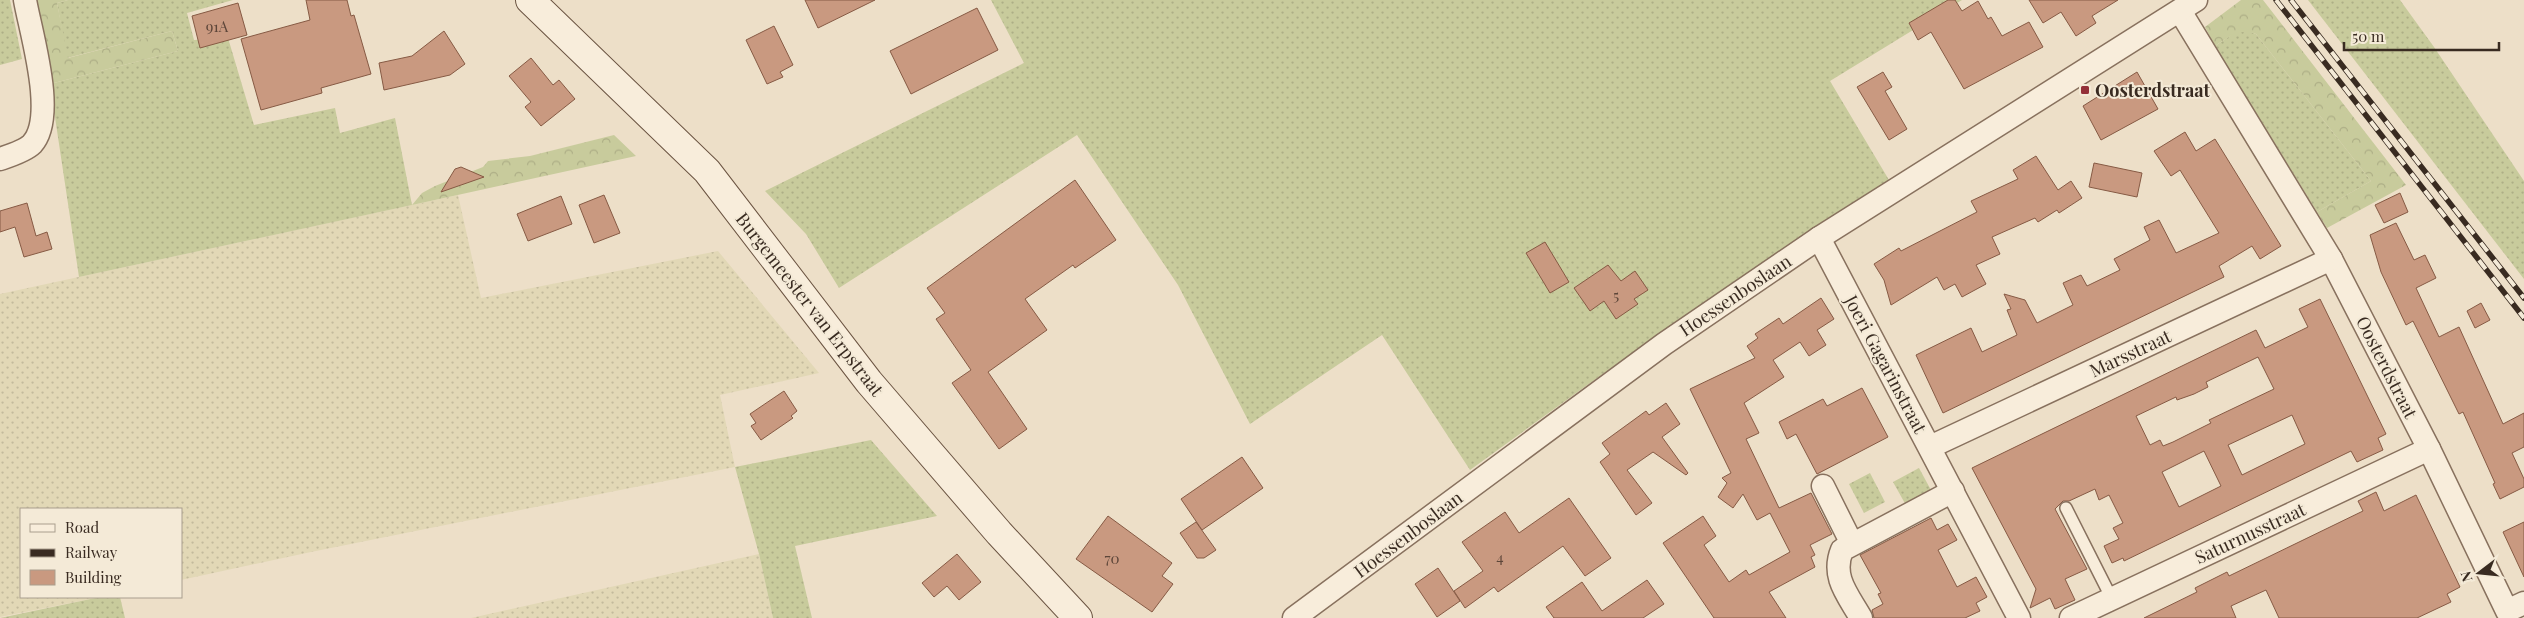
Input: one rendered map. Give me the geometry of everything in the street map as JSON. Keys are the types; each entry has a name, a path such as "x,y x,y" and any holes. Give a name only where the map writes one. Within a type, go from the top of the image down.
{"street":[{"path":"0,159 32,144 44,119 43,92 25,0"},
{"name":"Burgemeester van Erpstraat","path":"530,0 707,171 869,382 999,533 1078,618"},
{"name":"Hoessenboslaan","path":"1309,614 1664,344 1819,238 2188,5"},
{"name":"Oosterdstraat","path":"2188,5 2331,259 2429,449 2508,611"},
{"name":"Joeri Gagarinstraat","path":"1819,238 1953,491 2012,616"},
{"name":"Marsstraat","path":"1930,447 2331,259"},
{"name":"Saturnusstraat","path":"2072,618 2429,449"},
{"path":"1823,486 1852,544"},
{"path":"1861,618 1838,576 1838,562 1842,550 1953,491"}],"lane":[{"path":"2066,508 2112,599"}],"shaded area":[{"path":"458,195 481,298 718,251 819,373 720,395 735,467 182,580 182,508 20,508 20,598 95,598 0,617 0,294"},
{"path":"759,554 773,618 471,618"}],"green space":[{"path":"0,0 10,0 22,59 0,65"},
{"path":"35,0 68,0 57,3 68,58 172,31 178,51 50,84"},
{"path":"68,0 233,0 187,13 194,40 228,38 254,125 335,108 340,133 395,118 412,205 79,277 50,84 178,51 172,31 67,58 57,3"},
{"path":"991,0 1962,0 1830,81 1889,180 1782,249 1625,358 1470,470 1382,335 1250,424 1178,285 1077,135 839,288 806,234 765,191 1024,63"},
{"path":"2241,0 2263,0 2406,185 2327,228 2317,212 2371,181 2256,34 2250,32 2239,33 2215,46 2205,27"},
{"path":"2308,0 2400,0 2524,181 2524,279"},
{"path":"2237,31 2248,31 2256,34 2371,181 2317,212 2215,46"},
{"path":"614,135 636,156 412,205 422,193 483,167 488,161 530,156"},
{"path":"871,440 937,516 795,546 812,618 773,618 759,554 735,467"},
{"path":"1919,468 1932,492 1907,507 1893,482"},
{"path":"1870,473 1885,502 1864,513 1849,484"},
{"path":"95,598 120,598 125,618 0,618"}],"building":[{"path":"306,0 347,0 351,16 354,15 371,74 321,88 322,93 261,110 241,39 310,20"},
{"path":"805,0 875,0 818,28"},
{"path":"1948,0 1955,0 1962,11 1978,1 1988,19 1991,17 2002,36 2029,22 2043,47 1964,89 1931,32 1918,40 1909,23"},
{"path":"2029,0 2118,0 2092,16 2096,23 2076,36 2061,12 2043,23"},
{"path":"238,3 247,35 200,48 192,16"},
{"path":"977,8 998,50 911,94 890,51"},
{"path":"774,26 793,65 780,72 783,77 767,84 746,40"},
{"path":"444,31 465,64 450,75 384,90 379,63 412,56"},
{"path":"531,58 553,85 559,80 575,99 541,126 525,107 531,102 509,76"},
{"path":"1883,72 1892,87 1885,91 1907,129 1889,140 1857,87"},
{"path":"2137,72 2158,109 2101,140 2083,106"},
{"path":"2185,132 2196,151 2215,139 2281,246 2260,259 2252,246 2219,266 2224,277 1943,413 1916,355 1971,328 1982,352 2017,335 2007,310 2011,309 2004,294 2025,300 2037,323 2073,305 2063,283 2081,275 2087,286 2120,270 2114,259 2150,240 2144,227 2159,220 2176,253 2219,233 2180,170 2171,176 2154,151"},
{"path":"2036,156 2058,190 2071,181 2082,198 2059,213 2057,210 2038,222 2035,218 1992,237 2000,254 1976,265 1986,284 1962,297 1955,284 1944,290 1937,277 1891,305 1884,280 1874,264 1899,248 1901,251 1977,212 1971,201 2018,179 2013,170"},
{"path":"2094,163 2142,173 2137,197 2089,187"},
{"path":"461,167 484,177 441,192 455,169"},
{"path":"1075,180 1116,240 1075,268 1073,265 1025,299 1047,330 988,372 1027,429 999,449 952,383 971,370 936,319 945,313 927,288"},
{"path":"2400,193 2408,212 2384,223 2375,205"},
{"path":"604,195 620,233 594,243 579,205"},
{"path":"561,196 572,224 528,241 517,214"},
{"path":"27,203 36,236 47,232 52,249 24,257 15,227 0,232 0,211"},
{"path":"2396,223 2414,260 2425,255 2436,278 2416,288 2439,337 2459,327 2503,424 2524,413 2524,447 2512,453 2524,479 2524,487 2500,499 2493,484 2495,483 2463,412 2459,414 2413,321 2406,325 2381,272 2370,235"},
{"path":"1545,242 1569,282 1550,293 1526,253"},
{"path":"1608,265 1621,281 1635,271 1648,290 1634,299 1638,304 1616,319 1604,301 1590,311 1574,288"},
{"path":"1821,298 1834,319 1817,330 1826,345 1809,356 1800,342 1773,360 1784,377 1744,403 1759,433 1746,439 1779,508 1811,493 1832,534 1810,545 1815,555 1811,557 1815,567 1769,592 1786,618 1714,618 1663,543 1703,516 1716,536 1704,545 1729,582 1746,570 1749,575 1790,552 1770,513 1757,520 1743,494 1733,508 1718,497 1727,483 1722,478 1731,473 1690,389 1755,358 1747,346 1758,338 1755,334 1779,318 1783,324"},
{"path":"2320,299 2386,434 2378,438 2383,450 2357,462 2351,451 2124,561 2123,558 2112,563 2104,546 2119,539 2113,528 2123,523 2109,495 2099,500 2095,489 2069,501 2063,501 2055,509 2087,569 2065,579 2075,600 2055,609 2050,598 2030,608 2036,589 1972,468 2256,330 2265,348 2308,327 2299,309","holes":["2258,357 2274,389 2209,420 2211,423 2173,442 2163,446 2160,440 2150,445 2136,416 2176,397 2177,400 2194,394 2208,387 2206,382","2292,415 2305,444 2242,475 2228,445","2204,451 2221,486 2179,507 2162,472"]},
{"path":"2481,303 2490,320 2475,328 2467,311"},
{"path":"1862,388 1888,437 1817,474 1796,434 1787,439 1779,422 1823,399 1827,406"},
{"path":"784,391 797,411 791,416 793,418 761,440 751,426 756,423 750,414"},
{"path":"1666,403 1680,424 1662,437 1688,473 1686,475 1653,452 1627,470 1652,503 1636,515 1600,462 1610,454 1602,443 1646,411 1649,415"},
{"path":"1242,457 1263,488 1202,530 1181,499"},
{"path":"2376,492 2384,511 2416,495 2460,587 2447,594 2451,602 2417,618 2279,618 2266,590 2231,606 2236,618 2144,618 2197,592 2195,588 2227,572 2229,576 2363,511 2358,501"},
{"path":"1569,498 1611,558 1585,576 1563,546 1498,592 1494,587 1465,608 1454,591 1483,571 1462,542 1505,512 1519,533"},
{"path":"1108,516 1172,563 1162,576 1173,584 1152,612 1076,559"},
{"path":"1931,518 1937,530 1948,524 1957,540 1938,550 1957,587 1976,577 1987,597 1976,603 1980,611 1965,618 1874,618 1872,610 1883,604 1878,594 1881,593 1860,555"},
{"path":"1196,522 1216,550 1204,558 1197,558 1180,533"},
{"path":"2524,522 2524,577 2503,532"},
{"path":"957,554 981,582 959,600 947,586 934,597 922,583"},
{"path":"1438,568 1460,601 1437,617 1415,584"},
{"path":"1647,580 1664,604 1643,618 1554,618 1546,607 1582,582 1602,611"}],"railway":[{"path":"2276,0 2524,318"},
{"path":"2291,0 2524,298"}],"place":[{"name":"Oosterdstraat","path":"2085,90"}]}
